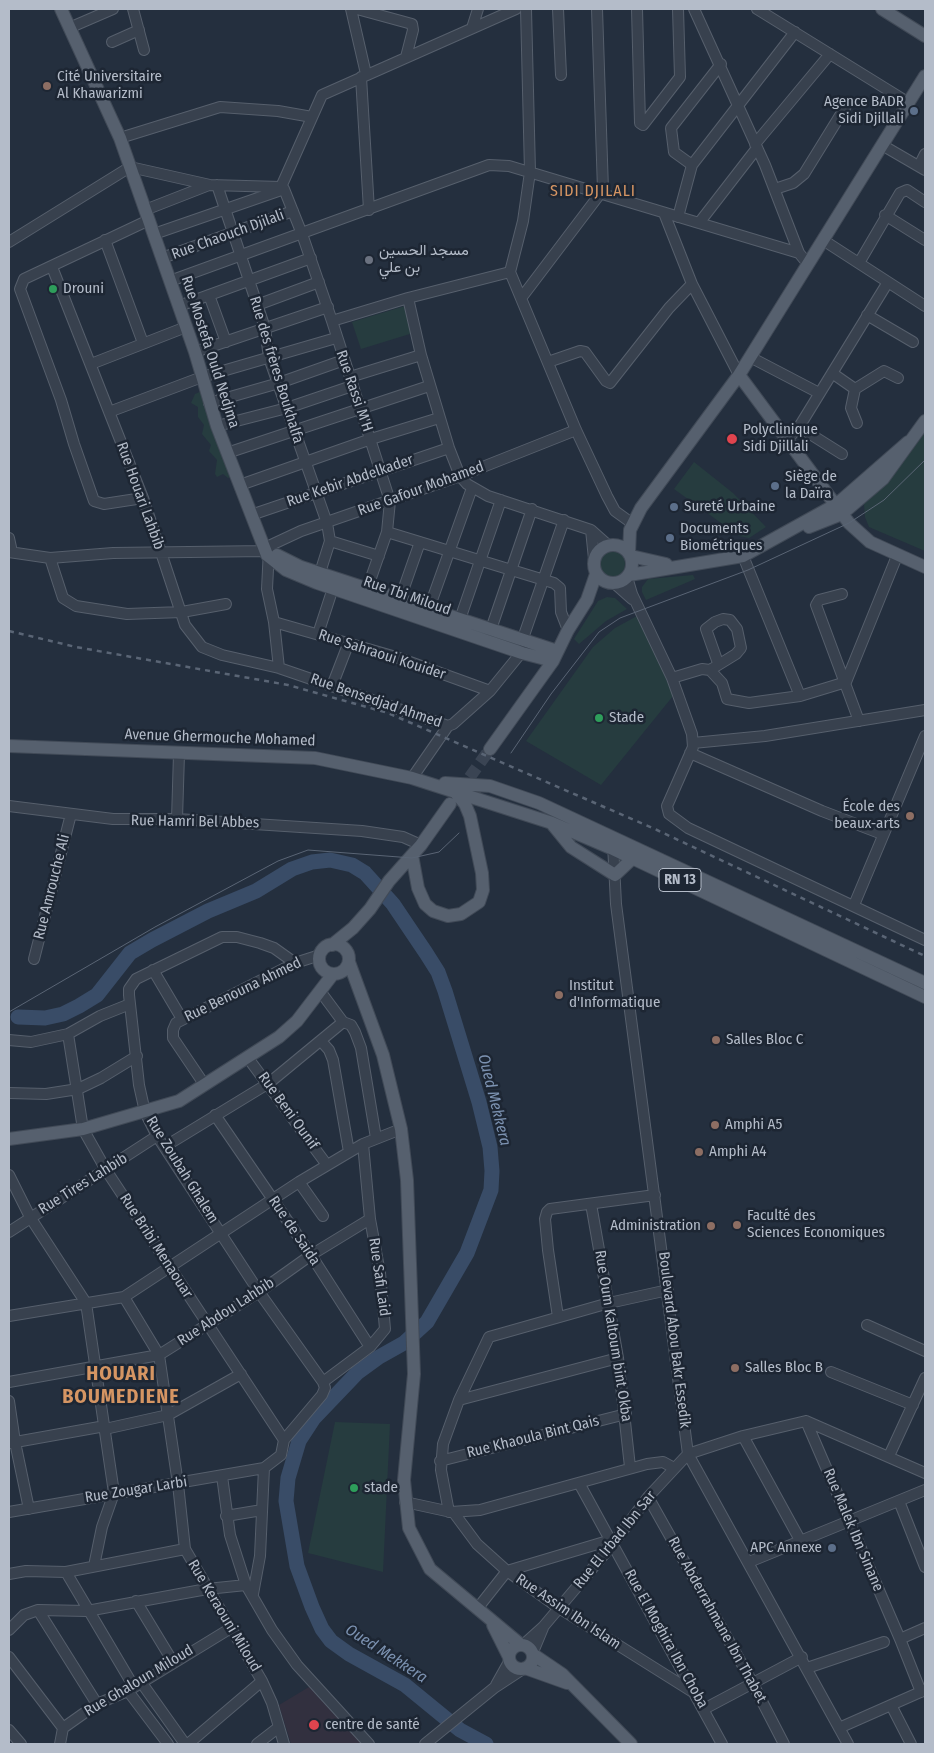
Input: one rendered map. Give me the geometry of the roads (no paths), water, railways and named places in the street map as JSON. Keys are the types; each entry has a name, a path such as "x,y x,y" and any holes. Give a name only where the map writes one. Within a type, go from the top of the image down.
{"main road":[{"name":"Rue Mostefa Ould Nedjma","path":"61,9 120,138 195,352 227,453 250,515 266,550"},
{"path":"882,9 925,36"},
{"path":"490,749 555,656 568,630 584,606 596,574 594,560 601,549 614,545 632,527 641,508 739,375 925,76"},
{"path":"739,375 786,441 840,509 870,542 897,556 925,567"},
{"path":"584,606 612,583 628,576 744,556 840,509 883,479 925,421"},
{"path":"628,576 632,565 630,555 632,527"},
{"path":"614,545 630,555 680,566"},
{"name":"Rue Tbi Miloud","path":"266,550 286,570 319,577 333,588 366,593 427,615 555,656"},
{"path":"596,574 612,583"},
{"path":"319,577 366,593 400,599 427,615"},
{"name":"Avenue Ghermouche Mohamed","path":"9,746 315,758 427,782"},
{"name":"RN 13","path":"427,782 474,799 613,843 633,858 925,997"},
{"name":"RN 13","path":"427,782 498,788 565,816 613,843 925,983"},
{"path":"412,855 416,879 425,904 439,914 448,916 461,914 475,906 481,897 484,881 470,816 465,804 453,790"},
{"path":"470,816 474,799 480,794 493,794 555,815 565,816"},
{"path":"309,1003 320,958 325,948 359,922 370,910 389,881 421,845 450,804"},
{"path":"552,823 572,847 615,875 633,858"},
{"path":"399,869 408,872 416,879"},
{"path":"9,1139 83,1128 145,1112 179,1100 248,1058 290,1027 334,974 344,971 359,922"},
{"path":"332,944 345,949 349,959 360,998 383,1055 402,1129 407,1180 414,1374 405,1459 405,1502 409,1528 424,1561 434,1573 492,1623 546,1661 576,1688 631,1744"},
{"path":"320,958 324,970 334,974 360,998"},
{"path":"492,1623 513,1666 524,1668 576,1688"},
{"path":"509,1658 513,1648 527,1649"},
{"path":"524,1668 532,1662 527,1649"}],"street":[{"path":"69,28 113,9"},
{"path":"133,9 144,50"},
{"path":"351,9 364,76 369,210"},
{"path":"357,9 412,24 413,30 406,57"},
{"path":"472,28 478,9"},
{"path":"154,234 283,188 322,95 516,9"},
{"path":"526,9 530,172 523,221 510,272 576,430 615,511 632,527"},
{"path":"558,9 561,75"},
{"path":"522,297 601,194 604,187 597,9"},
{"path":"637,9 640,123 643,126 680,78 678,9"},
{"path":"694,9 721,64 799,253 808,264"},
{"path":"757,9 909,102"},
{"path":"112,42 139,30"},
{"path":"678,217 692,166 795,32"},
{"path":"699,223 756,146 830,54"},
{"path":"692,166 674,152 671,128 721,64"},
{"path":"774,189 793,183 804,174 846,106"},
{"path":"120,138 220,107 270,110 312,116"},
{"path":"882,145 922,168 925,154"},
{"path":"170,281 489,165 509,166 799,253"},
{"path":"9,242 130,167 214,185 283,188"},
{"path":"143,498 104,504 94,499 74,444 62,400 20,289 24,279 106,240 147,215 214,185"},
{"name":"Rue des frères Boukhalfa","path":"214,185 265,328 270,358 327,524 330,541 319,577"},
{"name":"Rue Rassi M'H","path":"283,188 302,234 328,307 359,409 382,469 390,501 386,532 366,593"},
{"path":"859,263 903,191 907,190 925,202"},
{"name":"Rue Chaouch Djilali","path":"162,258 293,212"},
{"path":"664,213 692,284 739,375"},
{"path":"886,216 925,240"},
{"path":"106,240 143,343"},
{"path":"823,240 925,306"},
{"path":"179,306 310,258"},
{"name":"Rue Houari Lahbib","path":"52,267 143,498 186,625 202,647 222,655 279,668"},
{"path":"332,321 408,298 510,272"},
{"path":"257,305 319,282"},
{"path":"786,441 799,427 888,282"},
{"path":"548,362 580,351 585,352 606,381 610,383 670,308 692,284"},
{"path":"209,295 226,342"},
{"path":"408,298 429,386 460,476 472,488 501,500 591,530 614,545"},
{"path":"195,352 328,307"},
{"path":"867,316 913,342"},
{"path":"91,364 186,327"},
{"path":"109,412 202,378 336,338"},
{"path":"218,426 287,408 421,355"},
{"path":"750,357 820,393"},
{"path":"210,402 279,383 344,360"},
{"path":"857,423 851,408 855,389 884,371 898,378"},
{"path":"832,373 855,389"},
{"path":"227,453 429,386"},
{"path":"240,485 371,439 439,418"},
{"path":"799,427 842,454"},
{"name":"Rue Gafour Mohamed","path":"266,550 277,541 460,476 576,430"},
{"name":"Rue Kebir Abdelkader","path":"250,515 449,448"},
{"path":"427,615 472,488"},
{"path":"458,625 501,500"},
{"path":"489,635 532,509"},
{"path":"524,645 542,579 564,520"},
{"path":"591,530 594,560"},
{"path":"386,532 554,583 560,588 561,612 568,630"},
{"path":"9,538 11,552 50,558 113,553 266,550 267,589 274,622 279,668"},
{"path":"330,541 379,556"},
{"path":"400,599 420,542"},
{"path":"744,556 800,696"},
{"path":"846,682 897,556"},
{"path":"50,558 63,598 71,604 127,614 182,612 226,604"},
{"path":"628,576 636,603 672,678 692,748 666,806 673,818 795,880 854,905 925,940"},
{"path":"612,583 636,603"},
{"path":"318,634 333,588"},
{"path":"842,594 819,600 816,605 859,721"},
{"name":"Rue Sahraoui Kouider","path":"274,622 349,642 490,691"},
{"path":"332,686 349,642"},
{"name":"Rue Bensedjad Ahmed","path":"279,668 448,726 458,720 490,691 524,645"},
{"path":"672,678 714,666 722,683 724,693 730,700 750,703 800,696 846,682"},
{"path":"692,748 925,710"},
{"path":"412,778 448,726"},
{"path":"854,905 882,834 925,736"},
{"path":"692,748 822,811 882,834"},
{"path":"177,819 179,754"},
{"name":"Rue Hamri Bel Abbes","path":"9,806 113,819 177,819 382,833 402,837 421,845"},
{"name":"Rue Amrouche Ali","path":"34,959 71,814"},
{"name":"Boulevard Abou Bakr Essedik","path":"613,843 616,904 688,1454 802,1657 848,1744"},
{"name":"Rue Zoubah Ghalem","path":"295,963 274,948 260,943 237,937 222,937 153,970 132,983 129,989 130,1004 139,1085 145,1112 157,1136 259,1292 323,1382"},
{"name":"Rue Benouna Ahmed","path":"204,1084 173,1038 174,1026 182,1019 295,963 320,958"},
{"path":"153,970 182,1019"},
{"path":"320,991 343,1022 351,1025 361,1048 376,1138"},
{"path":"9,1040 31,1042 68,1034 100,1016 130,1004"},
{"path":"164,1147 269,1083 343,1022"},
{"name":"Rue Bribi Menaouar","path":"68,1034 83,1128 106,1170 284,1440"},
{"path":"321,1040 329,1050 333,1060 349,1152"},
{"path":"9,1093 46,1094 78,1089 101,1078 137,1056"},
{"name":"Rue Beni Ounif","path":"248,1058 269,1083 328,1165"},
{"name":"Rue de Saida","path":"215,1115 311,1255 370,1348"},
{"path":"9,1316 124,1296 299,1182 363,1144 402,1129"},
{"name":"Rue Tires Lahbib","path":"9,1232 157,1136"},
{"name":"Rue Safi Laid","path":"323,1382 370,1348 385,1329 386,1322 370,1219 363,1144"},
{"path":"9,1175 30,1217 86,1302 114,1493 102,1527 94,1566"},
{"path":"299,1182 322,1216"},
{"path":"558,1317 545,1219 550,1209 655,1195"},
{"name":"Rue Oum Kaltoum bint Okba","path":"591,1204 618,1358 626,1414 630,1467"},
{"name":"Rue Abdou Lahbib","path":"9,1382 159,1355 259,1292 311,1255 370,1219"},
{"path":"451,1512 440,1460 459,1400 489,1337 609,1303 668,1290"},
{"path":"124,1296 159,1355"},
{"path":"867,1325 925,1351"},
{"name":"Rue Keraouni Miloud","path":"159,1355 178,1484 185,1549 206,1589 262,1681 272,1703 284,1744"},
{"path":"459,1400 618,1358"},
{"path":"831,1372 913,1405"},
{"path":"12,1442 105,1428 168,1415 240,1374"},
{"path":"889,1456 925,1378"},
{"path":"253,1594 260,1556 264,1468 281,1456 284,1440 322,1395 325,1388 323,1382"},
{"path":"9,1401 12,1442 30,1508"},
{"name":"Rue Khaoula Bint Qais","path":"440,1460 626,1414"},
{"path":"688,1454 742,1436 806,1421 925,1473"},
{"name":"Rue Malek Ibn Sinane","path":"806,1421 923,1691"},
{"path":"742,1436 800,1540"},
{"name":"Rue El Irbad Ibn Sar","path":"527,1649 648,1497 688,1454"},
{"path":"405,1502 451,1512 480,1510 630,1467 663,1462 674,1468"},
{"name":"Rue Zougar Larbi","path":"9,1513 264,1468"},
{"path":"222,1476 226,1516 232,1543 246,1585 253,1594 272,1630 297,1665 369,1744"},
{"name":"Rue El Moghira Ibn Choba","path":"579,1483 722,1744"},
{"path":"749,1562 925,1490"},
{"name":"Rue Abderrahmane Ibn Thabet","path":"648,1497 752,1682 784,1744"},
{"path":"899,1501 925,1567"},
{"path":"226,1516 262,1510"},
{"name":"Rue Assim Ibn Islam","path":"451,1512 477,1544 506,1571 559,1608 696,1694"},
{"path":"477,1609 506,1571 612,1542"},
{"path":"9,1574 26,1570 66,1572 185,1549"},
{"path":"66,1572 168,1744"},
{"path":"9,1630 24,1615 38,1610 87,1610 206,1589 246,1585"},
{"path":"136,1601 173,1662"},
{"path":"38,1610 97,1704"},
{"name":"Rue Ghaloun Miloud","path":"63,1728 97,1704 134,1686 231,1628"},
{"path":"900,1639 925,1628"},
{"path":"807,1668 884,1642"},
{"path":"9,1657 63,1728 60,1744"},
{"path":"704,1709 802,1657"},
{"path":"492,1689 509,1658"},
{"path":"425,1744 492,1689 524,1668"},
{"path":"134,1686 186,1744 262,1681"},
{"path":"840,1728 923,1691"},
{"path":"891,1705 910,1744"},
{"path":"257,1744 279,1727"},
{"path":"9,1730 21,1744"}],"waterway":[{"name":"Oued Mekkera","path":"18,1017 45,1018 63,1014 79,1006 97,995 130,953 208,911 256,891 292,869 312,862 330,860 352,865 365,873 393,904 426,953 438,972 445,991 479,1102 490,1147 491,1190 467,1253 427,1322 404,1343 379,1357 357,1373 314,1418 299,1441 288,1478 286,1501 297,1566 312,1607 322,1629 331,1641 349,1654 405,1685 460,1730 486,1744"}],"tunnel":[{"path":"459,792 490,749"}],"tram line":[{"path":"511,753 551,694 599,632 620,618 748,570 849,523 884,500 925,460"},
{"path":"9,1012 155,927 278,861 308,850 412,858 439,852 459,833"}],"railway":[{"path":"9,631 76,647 288,685 388,713 657,830 925,956"}],"place":[{"name":"Cité Universitaire Al Khawarizmi","path":"47,86"},
{"name":"Agence BADR Sidi Djillali","path":"914,111"},
{"name":"مسجد الحسين بن علي","path":"369,260"},
{"name":"Drouni","path":"53,289"},
{"name":"Polyclinique Sidi Djillali","path":"732,439"},
{"name":"Siège de la Daïra","path":"775,486"},
{"name":"Sureté Urbaine","path":"674,507"},
{"name":"Documents Biométriques","path":"670,538"},
{"name":"Stade","path":"599,718"},
{"name":"École des beaux-arts","path":"910,816"},
{"name":"Institut d'Informatique","path":"559,995"},
{"name":"Salles Bloc C","path":"716,1040"},
{"name":"Amphi A5","path":"715,1125"},
{"name":"Amphi A4","path":"699,1152"},
{"name":"Faculté des Sciences Economiques","path":"737,1225"},
{"name":"Administration","path":"711,1226"},
{"name":"Salles Bloc B","path":"735,1368"},
{"name":"stade","path":"354,1488"},
{"name":"APC Annexe","path":"832,1548"},
{"name":"centre de santé","path":"314,1725"}],"district":[{"name":"SIDI DJILALI","path":"593,192"},
{"name":"HOUARI BOUMEDIENE","path":"121,1386"}]}
